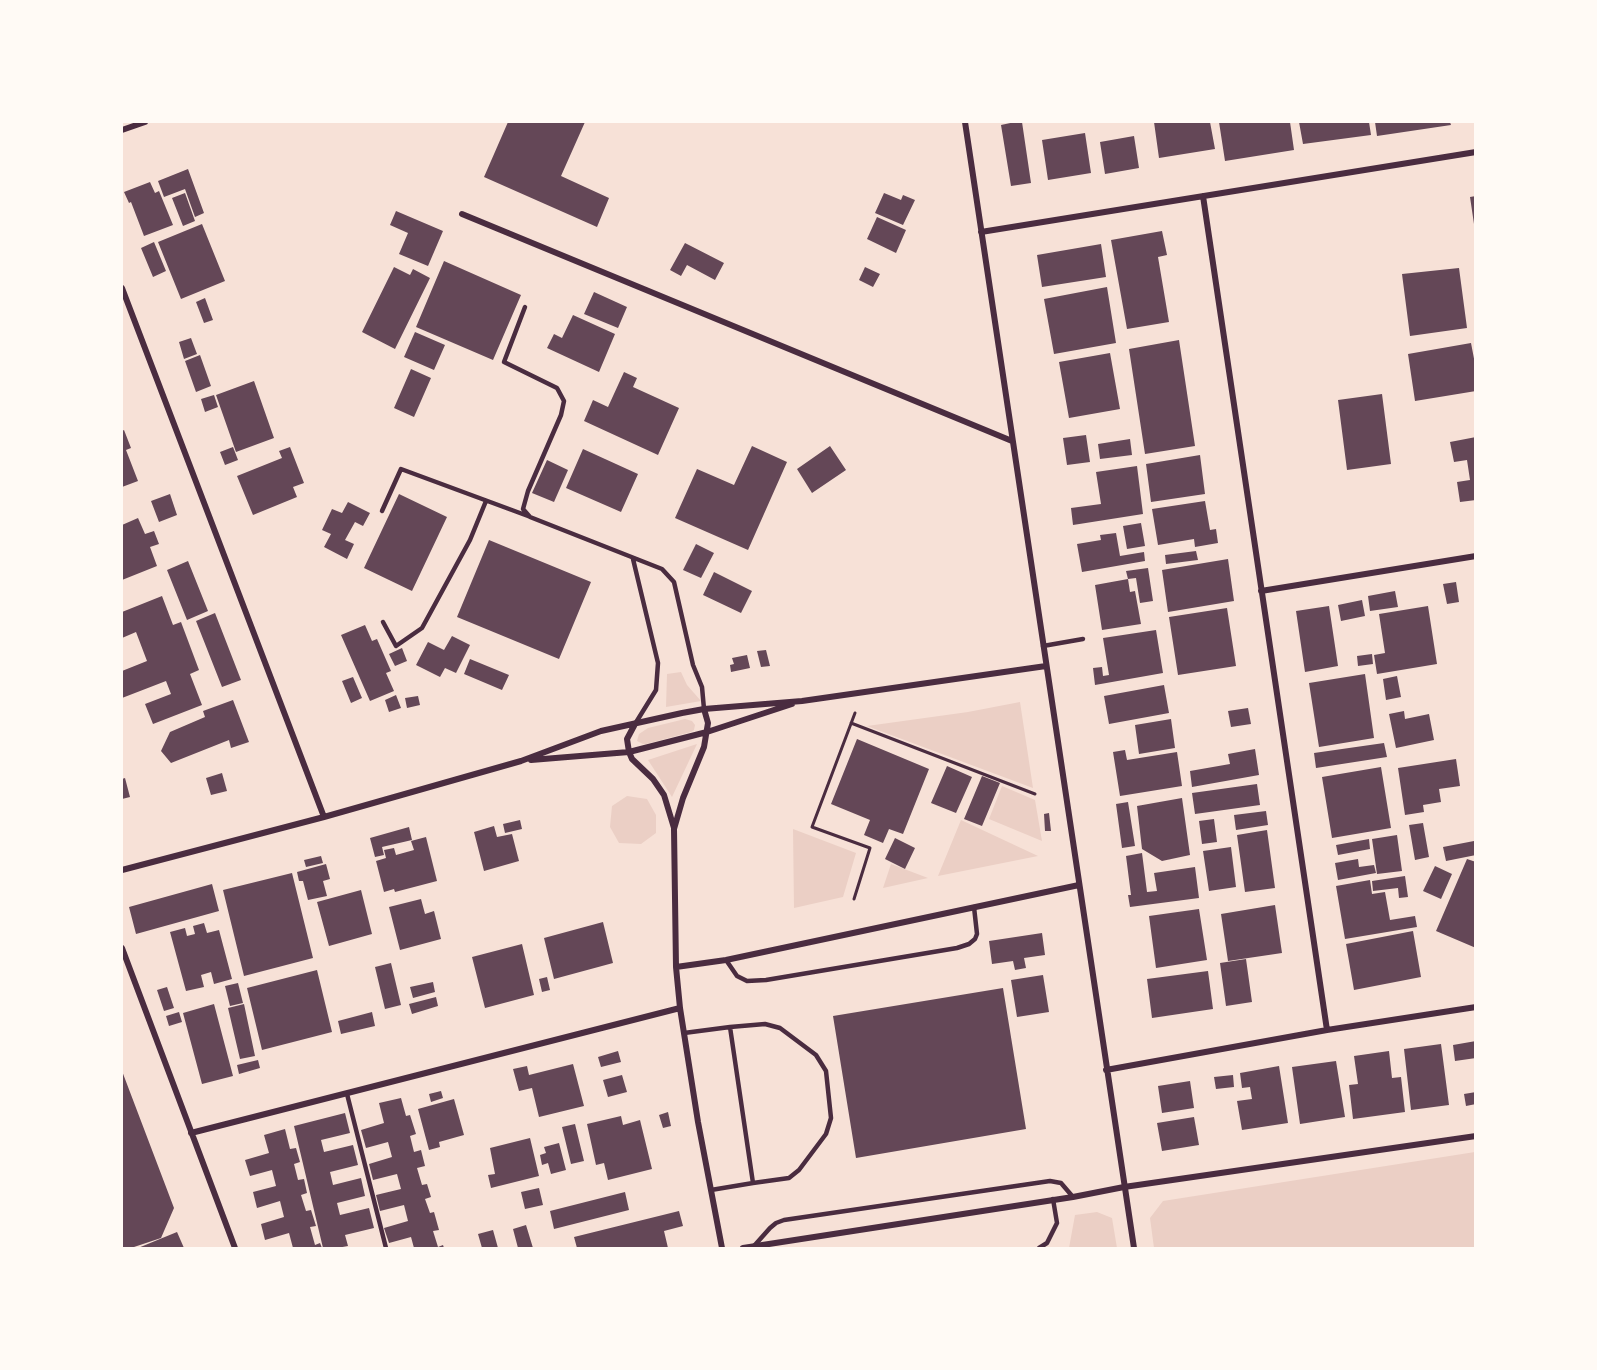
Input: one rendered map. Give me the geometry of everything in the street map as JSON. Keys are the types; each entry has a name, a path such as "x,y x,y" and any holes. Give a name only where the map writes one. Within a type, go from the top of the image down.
{"street":[{"path":"122,130 145,122"},
{"path":"965,122 1134,1248"},
{"path":"981,232 1476,152"},
{"path":"1203,196 1327,1030"},
{"path":"462,214 1012,441"},
{"path":"122,288 324,817"},
{"path":"1261,591 1476,556"},
{"path":"122,870 324,817 521,760 601,731 704,709 802,701 1046,666"},
{"path":"521,760 629,752 707,732 802,701"},
{"path":"674,829 683,798 704,747 708,723 704,709"},
{"path":"635,724 627,739 629,752 664,795 674,829 676,967 680,1008 722,1248"},
{"path":"676,967 726,960 1079,885"},
{"path":"122,948 235,1248"},
{"path":"1106,1070 1327,1030 1476,1007"},
{"path":"191,1133 680,1008"},
{"path":"743,1248 776,1245 1124,1187 1476,1136"}],"lane":[{"path":"525,307 504,362 557,388 564,401 561,415 528,491 523,509 530,517"},
{"path":"382,511 401,469 662,569 674,582 693,665 702,687 704,709"},
{"path":"383,622 396,646 422,628 470,540 486,501"},
{"path":"633,559 658,663 656,690 635,724"},
{"path":"1043,646 1083,639"},
{"path":"726,960 737,976 747,981 766,980 957,948 975,939 977,934 974,907"},
{"path":"684,1034 765,1024 780,1028 816,1055 826,1071 831,1118 826,1134 799,1170 789,1178 711,1190"},
{"path":"730,1027 753,1183"},
{"path":"347,1094 386,1248"},
{"path":"754,1246 763,1234 776,1223 784,1220 1050,1181 1061,1183 1073,1197"},
{"path":"1040,1248 1047,1243 1057,1223 1053,1199"}],"path":[{"path":"854,899 870,848 812,826 855,713"},
{"path":"851,723 1035,794"}],"shaded area":[{"path":"681,672 687,685 701,701 666,707 667,674"},
{"path":"1020,702 1033,788 867,726 968,712"},
{"path":"685,719 692,721 695,725 691,732 646,744 637,741 639,734 648,728"},
{"path":"697,744 672,797 648,760"},
{"path":"1002,786 1035,800 1042,841 989,819"},
{"path":"627,796 647,799 656,815 656,833 641,844 619,843 610,827 612,806"},
{"path":"961,820 1038,856 938,876"},
{"path":"793,829 856,853 843,897 794,908"},
{"path":"891,864 928,878 883,888"},
{"path":"1475,1152 1475,1248 1154,1248 1150,1218 1163,1201"},
{"path":"1097,1212 1112,1218 1117,1248 1069,1248 1075,1215"}],"building":[{"path":"508,122 585,122 561,176 609,198 597,227 484,177"},
{"path":"1022,122 1031,183 1011,186 1001,125"},
{"path":"1154,122 1210,122 1215,149 1159,158"},
{"path":"1219,122 1290,122 1294,150 1225,161"},
{"path":"1299,122 1369,122 1371,135 1303,144"},
{"path":"1375,122 1450,122 1451,125 1377,136"},
{"path":"1085,133 1091,173 1048,180 1042,140"},
{"path":"1134,136 1139,168 1105,174 1100,142"},
{"path":"188,169 204,213 195,217 185,189 164,197 158,181"},
{"path":"150,182 155,193 159,191 173,225 144,236 131,202 129,203 124,192"},
{"path":"185,193 195,221 183,226 172,198"},
{"path":"884,193 901,200 903,195 915,200 903,225 875,213"},
{"path":"1476,196 1476,224 1474,224 1470,197"},
{"path":"396,211 443,231 428,266 399,254 408,233 390,225"},
{"path":"877,217 906,230 896,253 867,239"},
{"path":"202,224 225,281 181,299 158,242"},
{"path":"1162,231 1167,255 1158,257 1169,322 1127,329 1111,240"},
{"path":"154,242 166,271 153,277 141,248"},
{"path":"685,243 724,263 715,280 687,265 681,276 670,270"},
{"path":"1101,244 1106,277 1042,287 1037,255"},
{"path":"444,261 521,295 493,360 416,327"},
{"path":"394,267 410,275 413,269 430,278 395,349 362,332"},
{"path":"865,267 880,274 873,287 859,280"},
{"path":"1459,268 1467,328 1410,336 1402,274"},
{"path":"1107,287 1116,343 1054,354 1044,299"},
{"path":"594,292 627,307 618,328 584,314"},
{"path":"205,298 213,320 204,323 196,302"},
{"path":"573,315 615,334 599,372 547,348 554,334 562,338"},
{"path":"415,332 445,345 434,370 404,357"},
{"path":"191,338 197,354 184,359 179,342"},
{"path":"1179,340 1195,446 1145,454 1129,349"},
{"path":"1471,343 1476,369 1476,391 1415,401 1408,354"},
{"path":"1110,353 1120,409 1069,418 1059,362"},
{"path":"200,355 211,386 196,392 185,361"},
{"path":"411,369 431,378 414,417 394,408"},
{"path":"624,372 637,378 633,387 679,408 658,455 584,421 593,400 608,407"},
{"path":"254,381 274,438 236,452 216,395"},
{"path":"1382,394 1391,464 1347,470 1338,400"},
{"path":"214,395 218,407 205,412 201,399"},
{"path":"124,430 131,448 126,450 138,481 122,487 122,431"},
{"path":"1086,435 1090,462 1067,465 1063,438"},
{"path":"1476,437 1476,500 1460,502 1457,482 1470,480 1467,460 1454,462 1450,442"},
{"path":"1130,439 1132,455 1100,459 1098,444"},
{"path":"752,446 787,462 748,550 675,518 697,469 734,485"},
{"path":"830,446 846,470 812,493 797,469"},
{"path":"233,447 238,460 225,465 220,452"},
{"path":"290,447 304,483 293,487 297,497 253,515 237,476 282,458 279,451"},
{"path":"583,449 638,474 621,512 566,488"},
{"path":"1200,455 1205,494 1151,502 1146,464"},
{"path":"547,460 568,470 554,502 532,493"},
{"path":"1137,466 1143,514 1073,525 1071,508 1101,504 1096,472"},
{"path":"170,494 177,515 159,522 151,501"},
{"path":"399,494 447,517 412,591 364,568"},
{"path":"1205,501 1210,530 1216,529 1218,543 1195,547 1194,539 1158,545 1152,509"},
{"path":"348,502 370,513 363,526 355,522 345,540 354,544 347,559 324,547 331,534 322,530 332,509 342,513"},
{"path":"138,518 145,534 154,531 159,544 150,547 157,566 122,580 122,525"},
{"path":"1141,523 1145,546 1127,549 1123,526"},
{"path":"1116,533 1120,556 1144,552 1145,561 1082,572 1077,544 1101,540 1100,535"},
{"path":"489,540 591,582 559,659 457,617"},
{"path":"696,544 714,553 701,578 683,570"},
{"path":"1196,551 1198,560 1166,564 1165,555"},
{"path":"1228,559 1234,601 1168,612 1162,570"},
{"path":"188,561 208,611 187,620 167,570"},
{"path":"1148,568 1153,601 1140,603 1136,578 1128,579 1126,571"},
{"path":"714,572 752,591 741,613 703,595"},
{"path":"1128,579 1130,592 1135,591 1141,624 1102,630 1095,585"},
{"path":"1456,582 1459,602 1447,604 1443,584"},
{"path":"1395,591 1398,607 1370,611 1368,596"},
{"path":"162,596 173,625 181,622 199,670 190,674 202,705 153,724 145,704 171,694 166,681 122,698 122,671 147,661 136,632 122,638 122,612"},
{"path":"1362,600 1365,616 1341,621 1338,605"},
{"path":"1329,606 1338,666 1305,672 1296,611"},
{"path":"1428,606 1437,664 1377,674 1374,655 1385,653 1379,614"},
{"path":"1227,608 1236,666 1178,675 1169,617"},
{"path":"215,613 241,680 222,687 196,621"},
{"path":"365,625 372,641 377,639 391,671 386,673 394,691 370,701 341,635"},
{"path":"1156,630 1163,673 1095,685 1093,668 1102,667 1103,676 1109,675 1103,638"},
{"path":"452,636 470,645 456,673 445,668 440,677 416,665 428,642 444,650"},
{"path":"402,648 407,661 395,666 389,654"},
{"path":"766,650 770,666 761,667 757,651"},
{"path":"1372,654 1373,664 1358,666 1357,656"},
{"path":"747,655 750,668 731,672 730,665 734,664 732,658"},
{"path":"470,659 509,675 502,690 464,674"},
{"path":"1365,674 1374,738 1319,747 1309,683"},
{"path":"1397,676 1401,697 1386,700 1383,679"},
{"path":"353,677 362,698 351,703 342,681"},
{"path":"1164,685 1169,713 1109,724 1104,696"},
{"path":"396,695 401,708 389,712 385,700"},
{"path":"418,696 420,705 407,708 405,698"},
{"path":"233,700 249,742 231,748 229,740 171,763 161,751 170,732 205,717 203,711"},
{"path":"1248,708 1251,724 1231,727 1228,711"},
{"path":"1404,711 1405,719 1429,714 1434,740 1396,748 1389,714"},
{"path":"1171,719 1175,748 1139,754 1135,725"},
{"path":"857,739 929,769 903,834 889,829 883,843 864,835 870,820 831,804"},
{"path":"1384,743 1387,757 1316,768 1314,753"},
{"path":"1255,749 1259,775 1192,787 1190,771 1230,764 1228,754"},
{"path":"1125,750 1127,760 1177,752 1182,786 1120,796 1113,752"},
{"path":"1456,759 1460,786 1439,789 1441,802 1423,805 1424,812 1405,815 1398,768"},
{"path":"947,766 972,777 956,813 931,803"},
{"path":"1381,767 1391,828 1332,838 1322,777"},
{"path":"222,773 227,791 211,795 206,778"},
{"path":"982,776 1000,783 982,826 964,819"},
{"path":"125,778 130,797 122,799 122,779"},
{"path":"1257,784 1260,805 1195,814 1192,793"},
{"path":"1182,798 1190,855 1162,861 1142,849 1137,806"},
{"path":"1128,802 1135,846 1122,848 1116,804"},
{"path":"1266,811 1268,825 1236,830 1234,815"},
{"path":"1049,813 1051,831 1045,831 1044,814"},
{"path":"1214,819 1217,842 1202,844 1199,821"},
{"path":"520,820 522,829 505,833 503,824"},
{"path":"1423,823 1429,857 1415,860 1409,825"},
{"path":"494,826 497,837 512,834 519,861 484,871 474,832"},
{"path":"409,827 412,840 382,847 384,855 375,857 370,838"},
{"path":"1267,830 1275,888 1245,892 1237,835"},
{"path":"1397,835 1402,871 1377,874 1372,839"},
{"path":"426,837 437,881 395,892 394,889 384,892 376,861 386,858 384,850 394,848 396,855 414,850 411,841"},
{"path":"895,838 915,848 905,869 885,859"},
{"path":"1369,839 1370,849 1338,855 1336,845"},
{"path":"1474,841 1476,855 1446,861 1443,847"},
{"path":"1231,847 1236,887 1209,891 1203,851"},
{"path":"1142,853 1147,892 1157,891 1154,873 1195,867 1199,898 1130,907 1128,895 1131,895 1126,856"},
{"path":"321,856 323,863 306,867 304,860"},
{"path":"1358,859 1359,867 1374,865 1376,873 1338,880 1335,863"},
{"path":"1467,859 1476,862 1476,948 1436,931"},
{"path":"326,864 330,879 323,881 327,896 308,900 303,881 299,881 297,872"},
{"path":"1435,866 1452,874 1441,899 1423,891"},
{"path":"292,873 313,958 244,976 223,890"},
{"path":"1405,876 1408,897 1399,898 1398,888 1373,891 1372,881"},
{"path":"1370,880 1372,894 1385,892 1390,920 1415,916 1417,927 1345,939 1336,886"},
{"path":"212,884 219,911 136,934 129,907"},
{"path":"361,890 372,934 329,946 317,902"},
{"path":"421,899 425,914 434,911 441,939 400,950 389,907"},
{"path":"1275,905 1282,953 1228,961 1221,914"},
{"path":"1199,909 1207,960 1156,968 1149,916"},
{"path":"603,922 613,963 554,979 544,938"},
{"path":"204,923 207,933 219,930 232,979 214,984 211,972 201,975 204,987 186,991 170,932 185,928 187,936 195,934 193,926"},
{"path":"1413,931 1421,977 1354,990 1346,944"},
{"path":"1042,933 1045,955 1024,958 1026,968 1015,970 1013,961 992,964 989,941"},
{"path":"522,944 534,995 485,1008 472,957"},
{"path":"1246,959 1252,1002 1226,1006 1220,963"},
{"path":"391,963 401,1005 385,1009 375,967"},
{"path":"317,970 332,1032 262,1050 247,988"},
{"path":"1208,971 1213,1009 1152,1018 1147,979"},
{"path":"1043,975 1049,1012 1017,1017 1011,980"},
{"path":"547,977 550,990 542,992 539,979"},
{"path":"433,982 435,992 413,998 410,987"},
{"path":"238,983 243,1003 230,1006 225,986"},
{"path":"167,987 174,1008 164,1011 157,990"},
{"path":"1003,988 1026,1129 856,1158 833,1016"},
{"path":"436,997 438,1006 412,1014 409,1004"},
{"path":"214,1004 233,1076 202,1084 183,1013"},
{"path":"244,1004 255,1056 240,1059 228,1008"},
{"path":"179,1012 182,1022 169,1026 166,1016"},
{"path":"372,1012 375,1026 341,1034 338,1021"},
{"path":"1476,1041 1476,1058 1455,1061 1453,1045"},
{"path":"1441,1044 1449,1105 1411,1110 1404,1049"},
{"path":"618,1051 621,1062 601,1067 598,1057"},
{"path":"1389,1051 1392,1078 1401,1077 1405,1112 1353,1119 1349,1085 1358,1084 1354,1056"},
{"path":"258,1060 260,1068 239,1074 237,1065"},
{"path":"1336,1061 1345,1117 1300,1124 1292,1067"},
{"path":"573,1064 584,1106 539,1117 532,1088 519,1091 513,1069 527,1066 529,1075"},
{"path":"1279,1066 1288,1123 1242,1130 1237,1101 1252,1099 1250,1087 1242,1088 1240,1073"},
{"path":"122,1071 174,1208 161,1238 131,1248 122,1248"},
{"path":"622,1075 627,1092 608,1097 603,1080"},
{"path":"1233,1075 1234,1087 1216,1089 1214,1077"},
{"path":"1190,1081 1194,1108 1162,1113 1158,1086"},
{"path":"441,1091 443,1098 431,1102 429,1094"},
{"path":"1476,1092 1476,1104 1466,1106 1464,1094"},
{"path":"401,1098 406,1116 410,1115 416,1134 410,1136 414,1152 421,1150 425,1166 417,1168 422,1185 427,1184 431,1197 425,1199 430,1213 434,1212 439,1230 433,1231 438,1247 443,1245 444,1248 414,1248 411,1237 389,1243 384,1228 408,1221 404,1205 380,1211 376,1195 401,1189 397,1174 373,1180 369,1164 392,1157 388,1142 366,1148 361,1130 384,1123 379,1103"},
{"path":"454,1099 464,1135 439,1142 440,1147 429,1150 418,1109"},
{"path":"668,1112 671,1126 663,1128 659,1115"},
{"path":"345,1113 350,1133 321,1140 324,1152 353,1145 358,1165 330,1172 333,1185 361,1178 365,1196 337,1203 340,1215 369,1208 374,1228 345,1235 348,1246 323,1248 294,1126"},
{"path":"621,1116 623,1125 640,1120 652,1169 608,1180 604,1163 596,1165 587,1124"},
{"path":"1194,1117 1199,1145 1162,1151 1157,1123"},
{"path":"575,1124 584,1161 571,1164 562,1127"},
{"path":"285,1129 290,1149 296,1148 300,1162 294,1164 298,1180 304,1179 307,1193 301,1195 306,1211 311,1210 316,1226 310,1227 315,1245 320,1243 322,1248 293,1248 289,1233 265,1240 261,1224 284,1217 280,1201 257,1208 253,1192 276,1186 272,1170 250,1176 245,1160 269,1153 264,1135"},
{"path":"530,1138 539,1176 491,1188 488,1175 495,1174 490,1148"},
{"path":"559,1143 566,1170 551,1174 548,1163 542,1165 540,1155 546,1153 544,1147"},
{"path":"539,1188 543,1205 525,1209 521,1192"},
{"path":"625,1192 629,1210 554,1229 550,1211"},
{"path":"679,1211 683,1226 664,1231 668,1248 577,1248 574,1237"},
{"path":"526,1225 533,1248 518,1248 513,1229"},
{"path":"493,1230 498,1248 482,1248 478,1234"},
{"path":"177,1232 184,1248 138,1248"}]}
